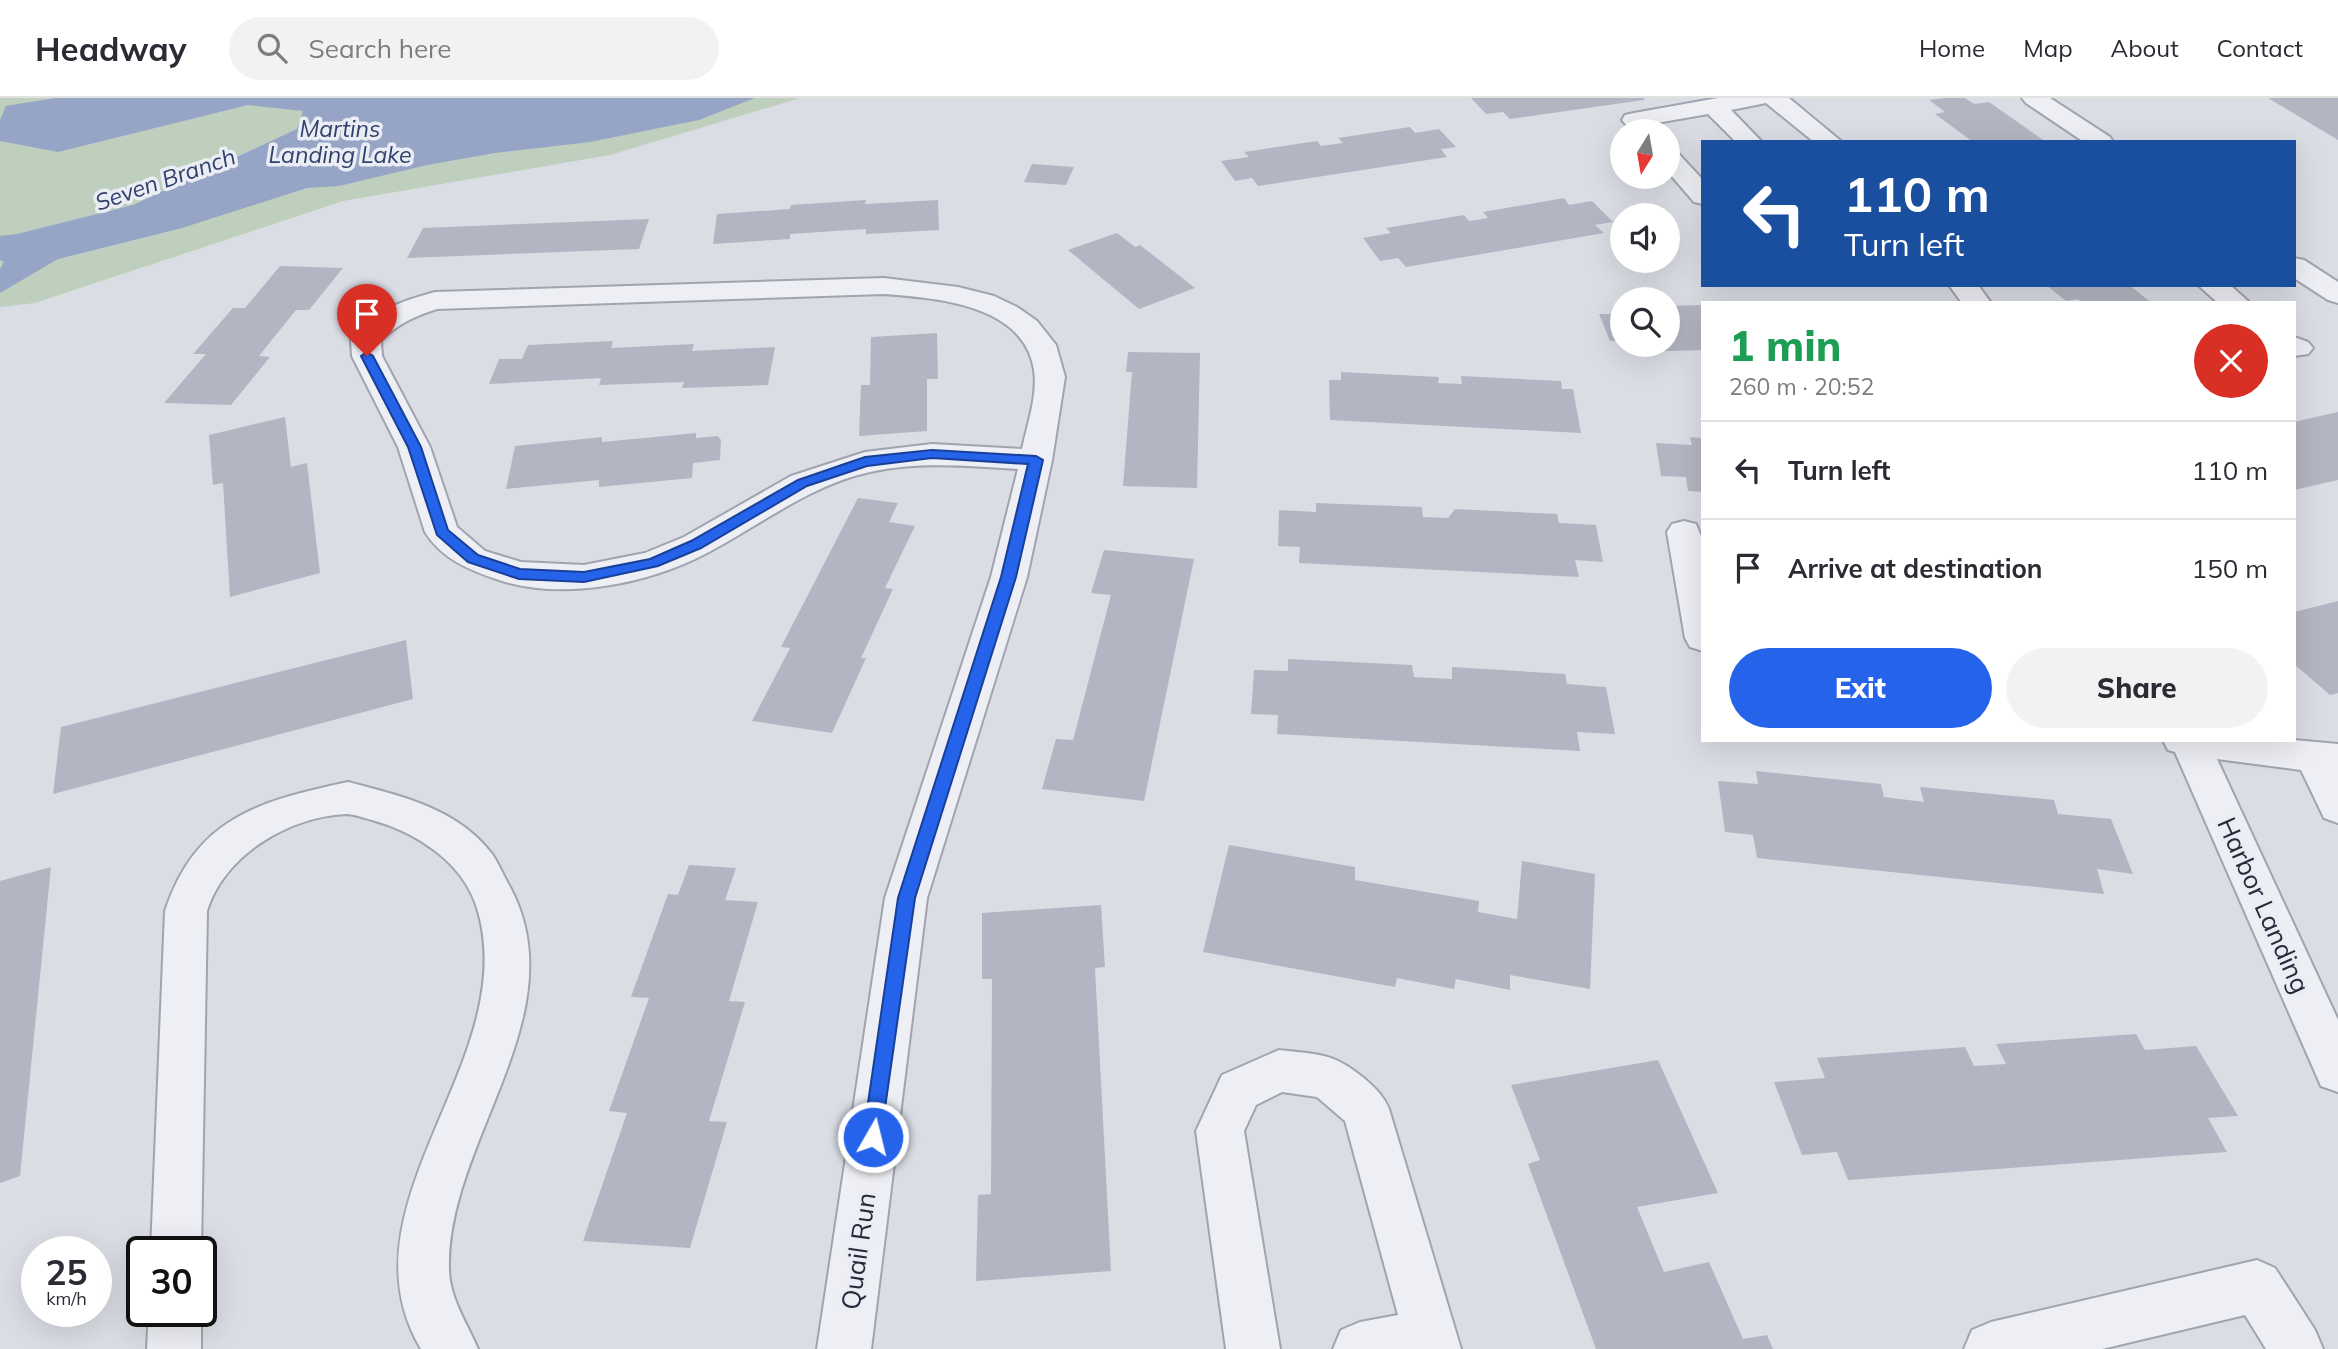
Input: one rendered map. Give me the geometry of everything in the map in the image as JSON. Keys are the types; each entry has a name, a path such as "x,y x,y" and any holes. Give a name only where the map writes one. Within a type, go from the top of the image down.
{"street":[{"path":"1640,119 1758,98"},
{"path":"1774,98 1827,140"},
{"path":"2034,98 2098,140"},
{"path":"1713,106 1748,140"},
{"path":"1680,170 1701,194"},
{"path":"2296,267 2338,294"},
{"name":"Quail Run","path":"844,1349 906,898 1009,577 1036,460 1050,372 1044,351 1030,331 1002,310 969,296 927,288 884,286 435,301 404,310 380,323 366,340 367,356 414,447 442,532 473,559 519,574 584,577 653,563 696,545 803,483 865,462 932,454 1036,460"},
{"path":"1965,287 1975,301"},
{"path":"2215,287 2233,301"},
{"path":"1684,531 1701,627"},
{"name":"Harbor Landing","path":"2189,742 2338,1071"},
{"path":"2197,742 2326,758 2338,807"},
{"path":"176,1236 186,911 194,886 220,852 249,829 283,811 348,798 410,814 444,834 477,866 498,906 508,950 499,1028 430,1210 423,1271 434,1321 451,1349"},
{"path":"1253,1349 1220,1131 1239,1090 1279,1071 1328,1077 1366,1110 1432,1342 1360,1349"},
{"path":"1991,1349 2257,1286 2295,1349"},
{"path":"174,1349 175,1327"}],"green space":[{"path":"0,98 800,98 610,155 343,201 35,303 0,307"}],"water":[{"name":"Martins Landing Lake","path":"55,98 755,98 699,120 590,142 495,153 427,165 339,186 307,188 182,228 58,259 0,293 0,269 4,262 0,260 0,236 133,205 297,129 303,111 248,105 58,152 0,141 0,120 6,106"}],"building":[{"path":"1471,98 1644,100 1510,119 1503,112 1486,114"},
{"path":"1965,98 1974,104 1989,102 2043,140 1970,140 1935,114 1945,112 1929,100"},
{"path":"2268,98 2338,98 2338,140"},
{"path":"1410,127 1415,133 1439,129 1456,147 1441,149 1447,157 1258,186 1252,178 1235,181 1221,161 1249,157 1244,152 1317,141 1321,146 1343,143 1338,138"},
{"path":"1032,164 1074,167 1066,185 1024,182"},
{"path":"1564,198 1569,205 1592,201 1610,219 1610,222 1595,225 1604,233 1406,267 1398,258 1380,261 1363,238 1391,233 1386,228 1464,215 1469,221 1488,218 1483,212"},
{"path":"866,200 865,204 938,200 939,230 866,234 866,229 790,234 790,239 713,244 717,214"},
{"path":"649,219 639,249 407,258 423,228"},
{"path":"1117,233 1135,247 1140,245 1195,288 1139,309 1068,250"},
{"path":"280,266 343,268 309,310 296,310 259,356 270,357 231,405 164,403 206,354 193,354 233,308 245,308"},
{"path":"2048,287 2132,287 2149,301 2078,299 2066,301"},
{"path":"1701,305 1701,350 1680,351 1680,306"},
{"path":"1599,314 1610,314 1610,341"},
{"path":"937,333 938,379 927,379 927,431 859,436 861,385 870,385 871,337"},
{"path":"613,341 611,348 694,344 692,351 775,347 768,385 682,388 684,382 599,385 601,378 489,384 499,359 522,359 528,345"},
{"path":"1128,352 1200,353 1197,488 1123,486 1132,372 1126,372"},
{"path":"1341,372 1439,377 1438,383 1462,384 1461,376 1561,381 1562,389 1573,389 1581,433 1330,420 1329,380 1341,380"},
{"path":"2338,412 2338,480 2296,490 2296,422"},
{"path":"285,417 291,467 307,463 320,573 230,597 223,483 213,485 209,435"},
{"path":"696,433 696,438 718,436 721,440 720,460 693,463 692,478 599,487 599,480 506,489 515,446 602,437 602,442"},
{"path":"1690,437 1701,438 1701,492 1688,491 1686,477 1661,476 1656,443 1692,445"},
{"path":"858,498 898,503 889,522 915,526 885,588 893,589 861,658 866,658 832,733 752,721 790,648 781,647"},
{"path":"1316,503 1422,507 1423,517 1448,518 1455,509 1557,514 1559,523 1596,525 1603,562 1575,560 1579,577 1299,563 1300,547 1278,546 1279,510 1316,512"},
{"path":"1104,550 1194,559 1144,801 1042,789 1056,739 1073,740 1111,595 1091,593"},
{"path":"2338,601 2338,693 2330,695 2296,666 2296,612"},
{"path":"406,640 413,699 53,794 61,727"},
{"path":"1288,659 1412,665 1414,677 1452,679 1452,667 1565,674 1567,684 1606,687 1615,734 1577,732 1580,751 1277,734 1278,715 1251,714 1254,670 1288,671"},
{"path":"1756,771 1881,784 1884,797 1924,802 1920,787 2054,800 2058,814 2111,819 2133,874 2097,869 2104,894 1757,858 1753,835 1725,832 1718,781 1758,784"},
{"path":"1229,845 1355,867 1355,880 1479,901 1478,912 1517,919 1522,861 1595,874 1590,989 1510,975 1510,990 1456,979 1454,989 1397,978 1395,987 1203,952"},
{"path":"689,865 736,868 725,900 758,902 729,1001 745,1002 709,1121 727,1122 690,1248 583,1241 627,1113 609,1111 649,998 631,997 668,894 678,895"},
{"path":"51,867 20,1176 0,1183 0,881"},
{"path":"1101,905 1105,967 1095,968 1111,1271 976,1281 978,1195 991,1194 992,979 982,979 982,913"},
{"path":"2136,1034 2145,1050 2196,1046 2238,1116 2208,1118 2227,1152 1848,1180 1837,1152 1802,1155 1774,1082 1825,1078 1817,1058 1965,1047 1974,1066 2006,1064 1996,1044"},
{"path":"1658,1060 1718,1193 1637,1207 1664,1272 1709,1262 1743,1339 1767,1335 1773,1349 1596,1349 1528,1164 1540,1160 1511,1085"}],"route":[{"path":"367,356 414,447 442,532 473,559 519,574 584,577 653,563 696,545 803,483 865,462 932,454 1036,460 1009,577 906,898 873,1137"}],"water label":[{"name":"Seven Branch","path":"165,179"}]}
